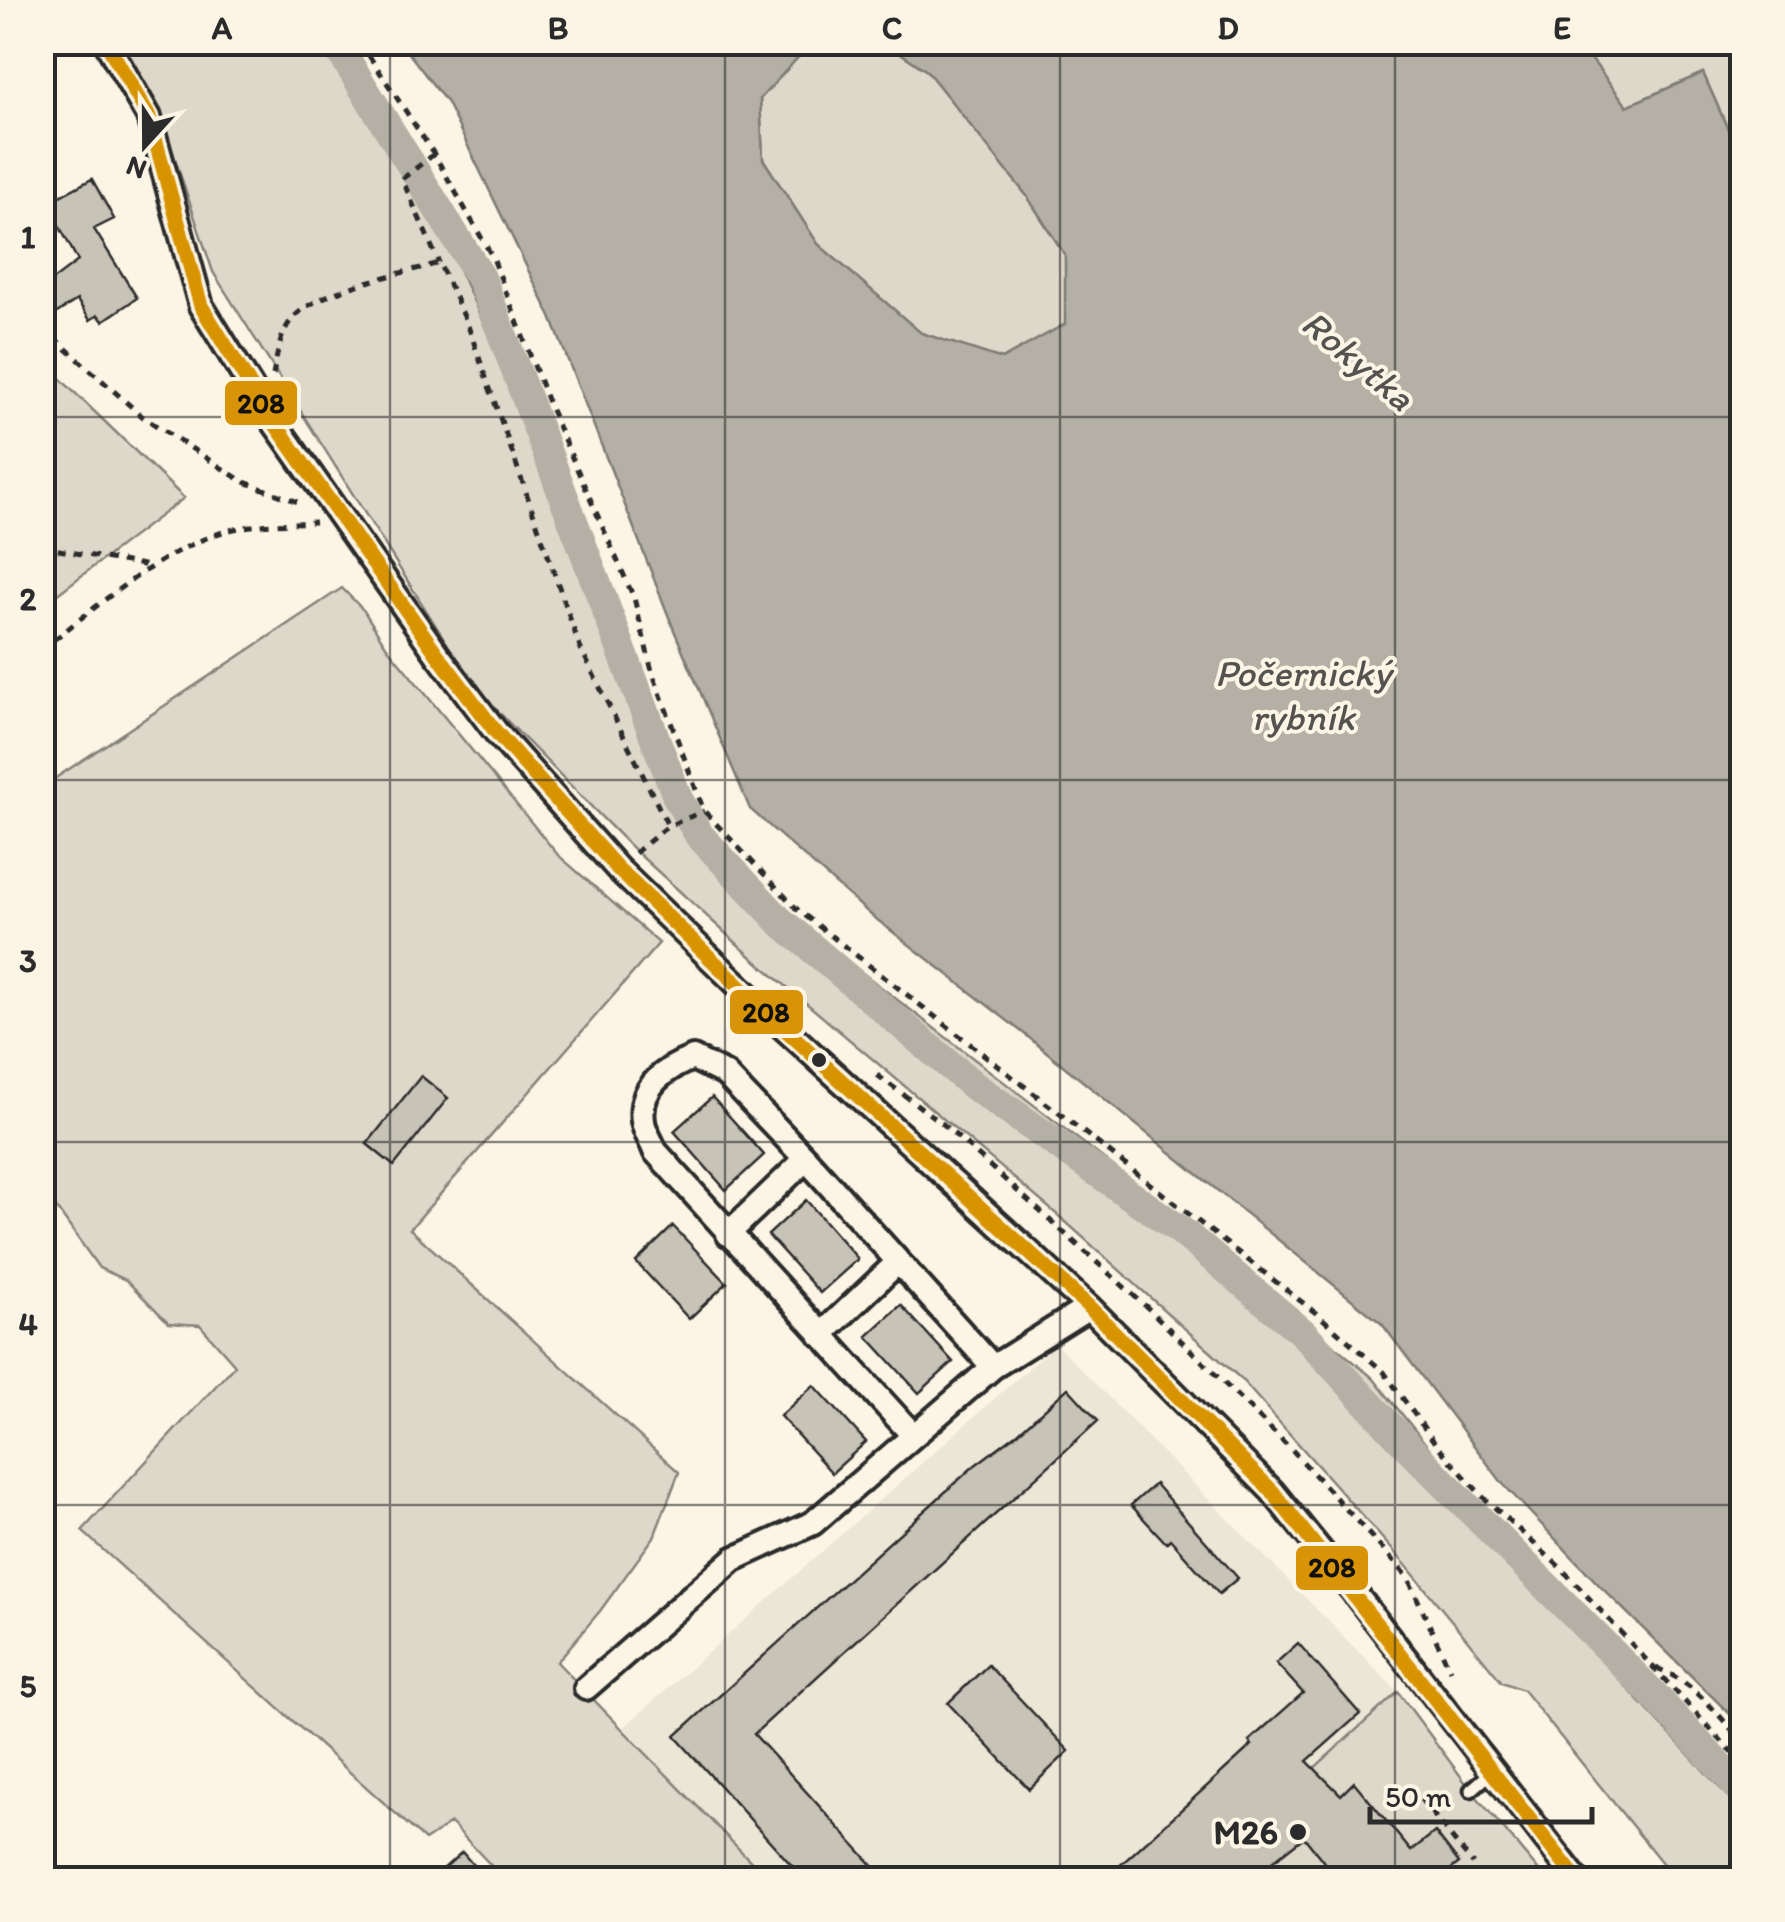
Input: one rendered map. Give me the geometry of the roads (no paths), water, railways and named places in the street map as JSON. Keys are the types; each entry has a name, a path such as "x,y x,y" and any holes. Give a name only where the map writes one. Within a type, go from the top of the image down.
{"street":[{"path":"106,42 149,117 201,306 264,408 496,732 618,868 764,1010 1089,1307 1272,1491 1577,1880"},
{"path":"912,1434 656,1152 643,1121 647,1093 666,1068 693,1058 725,1074 993,1367"},
{"path":"728,1234 806,1159"},
{"path":"821,1336 898,1262"},
{"path":"586,1688 734,1560 813,1523 993,1367 1089,1307"}],"lane":[{"path":"1471,1790 1492,1772"}],"water":[{"name":"Počernický rybník","path":"401,43 827,43 802,53 760,99 763,159 818,244 921,333 1002,359 1065,324 1065,255 1027,196 927,71 886,43 1579,43 1627,106 1703,73 1742,161 1742,1726 1503,1484 1382,1324 1022,1032 871,915 750,809 674,630 551,317 447,103"}],"waterway":[{"path":"335,42 481,278 678,799 699,835 779,920 974,1086 1180,1230 1303,1333 1742,1791"}],"place":[{"name":"M26","path":"1298,1832"}],"water label":[{"name":"Rokytka","path":"1358,360"}]}
